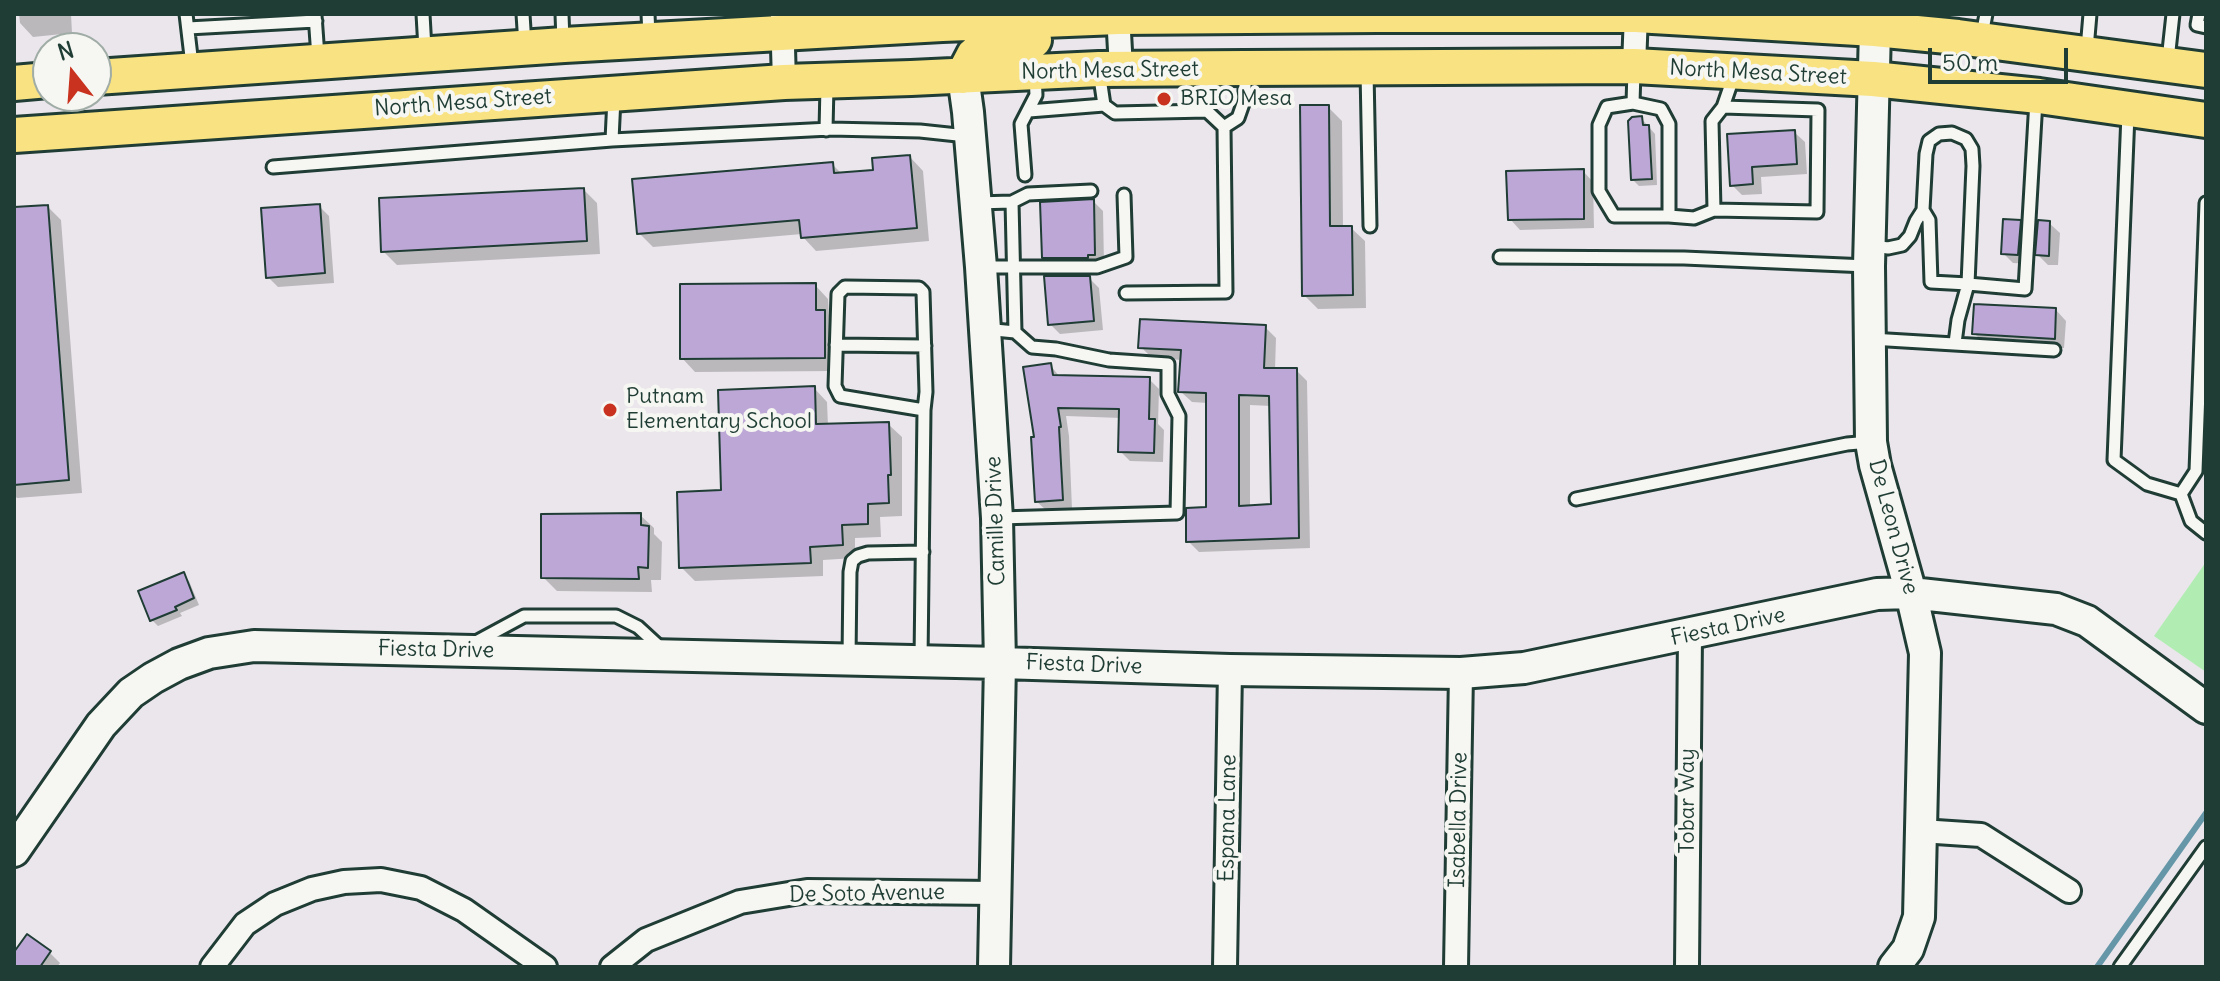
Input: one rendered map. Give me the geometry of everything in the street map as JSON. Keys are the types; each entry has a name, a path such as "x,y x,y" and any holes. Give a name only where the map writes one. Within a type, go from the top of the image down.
{"main road":[{"path":"112,76 425,54 524,31 563,29 1110,16 1480,14 1636,14 1893,27 1984,27 2087,53 2206,70"},
{"path":"963,76 974,55 992,43 1077,38 1110,16"},
{"path":"930,19 963,76"},
{"path":"319,61 320,112"},
{"name":"North Mesa Street","path":"14,135 784,82 1206,68 1634,66 1873,79 2036,96 2206,120"}],"street":[{"path":"1634,66 1636,14"},
{"path":"1110,16 1110,69"},
{"path":"782,23 784,82"},
{"name":"De Leon Drive","path":"1893,27 1873,79 1869,256 1871,442 1925,653 1919,917 1908,949 1894,967"},
{"name":"Camille Drive","path":"963,76 981,267 997,518 1000,663 994,967"},
{"name":"Fiesta Drive","path":"14,851 101,725 131,693 179,664 209,653 254,646 1461,673 1524,668 1877,594 1911,593 2056,609 2087,621 2206,708"},
{"name":"Tobar Way","path":"1687,967 1690,635"},
{"name":"Espana Lane","path":"1225,967 1230,670"},
{"name":"Isabella Drive","path":"1456,967 1461,673"},
{"path":"1921,831 1981,835 2069,891"},
{"path":"212,967 245,924 275,904 312,889 344,882 381,880 421,888 464,910 545,967"},
{"name":"De Soto Avenue","path":"612,967 646,940 740,902 807,891 995,893"}],"lane":[{"path":"186,14 192,70"},
{"path":"423,14 425,54"},
{"path":"2087,53 2090,14"},
{"path":"2168,65 2173,14"},
{"path":"2199,14 2197,25 2206,27"},
{"path":"188,28 315,18 319,61"},
{"path":"1633,103 1634,66"},
{"path":"1367,67 1370,226"},
{"path":"1206,68 1207,111"},
{"path":"1224,127 1238,118 1245,98 1245,68"},
{"path":"1104,105 1110,69"},
{"path":"1025,175 1021,124 1036,95 1035,72"},
{"path":"1714,210 1712,121 1723,107 1735,72"},
{"path":"826,130 827,80"},
{"path":"612,140 614,93"},
{"path":"1923,210 1929,220 1931,282 2025,289 2036,96"},
{"path":"1669,216 1669,124 1661,109 1633,103 1607,107 1599,125 1599,191 1614,216 1694,218 1714,210 1817,212 1818,110 1723,107"},
{"path":"1029,111 1104,105 1115,113 1207,111 1224,127 1226,292 1126,293"},
{"path":"2128,109 2114,460 2147,484 2181,494"},
{"path":"273,167 612,140 826,130 920,131 970,136"},
{"path":"1500,257 1869,256 1902,245 1910,236 1923,210 1929,141 1939,134 1952,133 1966,139 1972,149 1973,166 1968,284 1955,343"},
{"path":"976,203 1012,202 1028,194 1091,191"},
{"path":"981,267 1097,267 1126,257 1124,195"},
{"path":"1012,202 1015,332"},
{"path":"2181,494 2196,471 2206,203"},
{"path":"921,661 926,392 923,292 919,288 845,287 838,294 835,386 840,396 924,410"},
{"path":"984,329 1015,332 1032,347 1109,360 1168,364 1168,394 1179,416 1177,513 997,518"},
{"path":"1870,339 2054,350"},
{"path":"836,345 925,346"},
{"path":"1576,499 1847,444 1871,442"},
{"path":"2181,494 2191,521 2206,533"},
{"path":"849,659 852,561 868,553 923,552"},
{"path":"2120,967 2206,847"}],"green space":[{"path":"2206,562 2206,672 2154,636"}],"building":[{"path":"1300,105 1329,105 1330,226 1352,226 1353,295 1302,296"},
{"path":"1642,116 1643,125 1649,125 1652,179 1631,180 1628,121 1632,117"},
{"path":"1795,130 1797,164 1752,167 1753,184 1730,186 1727,134"},
{"path":"910,155 917,228 801,238 799,220 637,234 632,179 833,162 834,173 873,170 872,158"},
{"path":"1584,169 1584,219 1508,220 1506,171"},
{"path":"584,188 587,241 381,252 379,198"},
{"path":"1094,199 1095,255 1088,255 1088,258 1042,258 1040,202"},
{"path":"320,204 325,273 266,278 261,208"},
{"path":"48,205 69,480 14,485 14,207"},
{"path":"2003,219 2021,220 2018,255 2001,254"},
{"path":"2038,220 2050,221 2049,256 2035,255"},
{"path":"1044,276 1090,276 1094,321 1048,325"},
{"path":"816,283 816,310 825,310 825,358 680,359 680,284"},
{"path":"1974,304 2056,308 2055,339 1972,334"},
{"path":"1140,319 1266,325 1264,368 1297,368 1299,538 1186,542 1186,508 1206,507 1206,393 1178,392 1181,350 1138,348","holes":["1239,395 1269,396 1271,504 1239,506"]},
{"path":"1051,363 1053,375 1150,377 1149,419 1155,419 1154,453 1118,452 1119,409 1058,408 1063,500 1035,502 1031,437 1034,437 1023,367"},
{"path":"815,386 816,424 889,422 889,503 868,504 868,524 842,525 843,545 810,547 811,563 679,568 677,492 721,490 718,390"},
{"path":"641,513 641,525 649,526 648,568 638,567 639,579 541,578 541,514"},
{"path":"184,572 194,598 175,607 177,610 150,621 138,591"},
{"path":"27,934 51,951 40,967 14,967 14,952"}],"waterway":[{"path":"2097,967 2206,813"}],"place":[{"name":"BRIO Mesa","path":"1164,99"},
{"name":"Putnam Elementary School","path":"610,410"}]}
